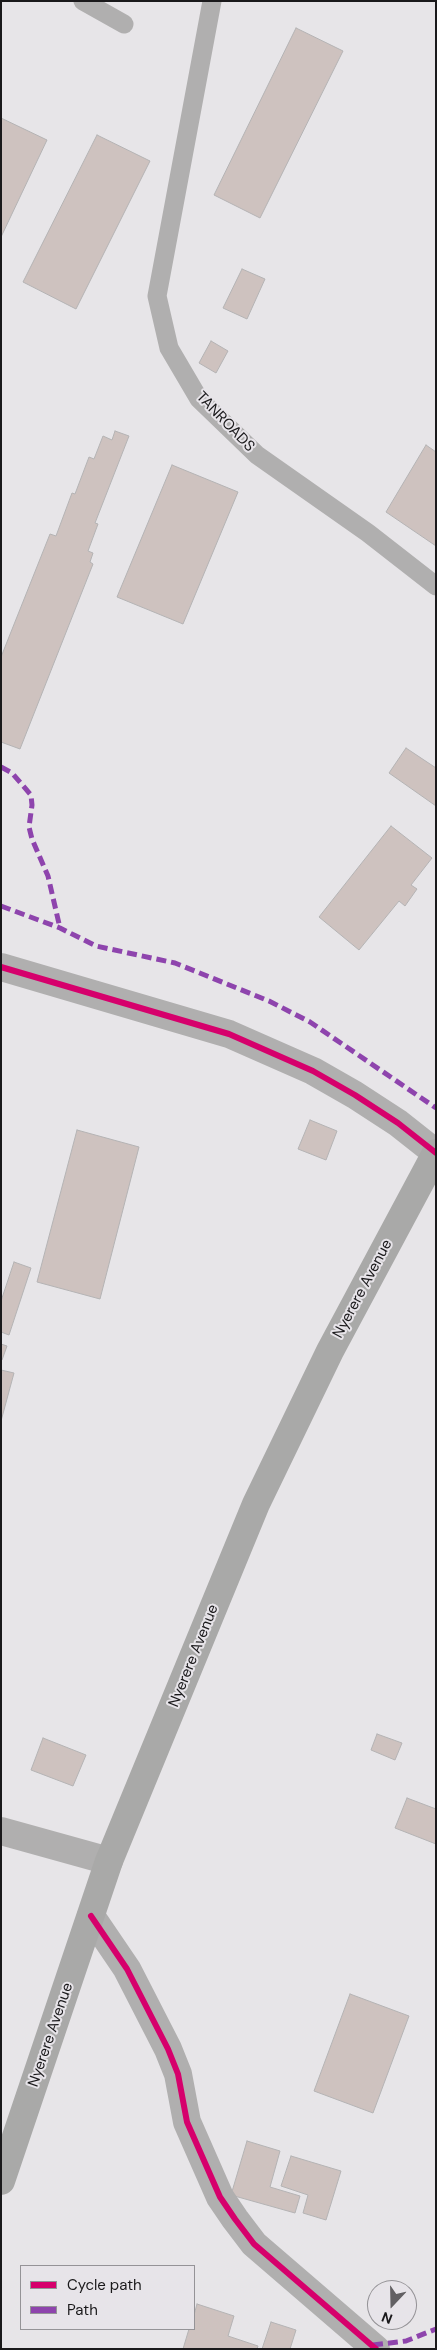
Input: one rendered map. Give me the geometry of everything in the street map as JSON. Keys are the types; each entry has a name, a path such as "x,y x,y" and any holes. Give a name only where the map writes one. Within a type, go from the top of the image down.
{"main road":[{"name":"Nyerere Avenue","path":"1,2181 109,1861 256,1504 330,1351 436,1153"}],"street":[{"path":"1,967 229,1034 313,1072 355,1095 398,1123 436,1153"},
{"path":"1,1831 109,1861"},
{"path":"90,1916 127,1969 168,2048 178,2074 187,2122 220,2197 254,2244 376,2349"}],"lane":[{"path":"83,1 124,24"},
{"name":"TANROADS","path":"212,1 157,296 169,348 200,400 257,455 368,534 436,586"}],"building":[{"path":"296,28 343,51 260,218 214,195"},
{"path":"1,118 47,140 1,237"},
{"path":"97,135 150,161 76,309 23,282"},
{"path":"242,269 265,279 247,319 223,308"},
{"path":"211,341 228,351 216,373 199,363"},
{"path":"115,431 129,436 95,523 98,524 88,551 93,553 90,562 93,564 20,749 1,742 1,657 50,534 56,536 72,493 75,494 89,457 94,459 103,436 112,440"},
{"path":"426,445 436,452 436,546 386,512"},
{"path":"172,465 238,492 183,624 117,597"},
{"path":"406,748 436,768 436,806 389,773"},
{"path":"391,826 432,858 411,885 417,889 405,906 399,901 359,950 319,917"},
{"path":"310,1120 337,1131 326,1160 298,1149"},
{"path":"77,1130 139,1147 100,1299 37,1282"},
{"path":"14,1262 31,1268 9,1335 1,1332 1,1301"},
{"path":"1,1344 7,1346 2,1360 1,1360"},
{"path":"1,1370 14,1373 1,1421"},
{"path":"377,1734 402,1743 395,1760 371,1750"},
{"path":"43,1738 86,1755 73,1786 31,1770"},
{"path":"407,1798 436,1809 436,1844 395,1828"},
{"path":"350,1994 409,2016 373,2113 314,2091"},
{"path":"247,2141 280,2151 270,2187 300,2196 295,2213 231,2195"},
{"path":"291,2156 341,2171 326,2220 303,2213 308,2195 281,2186"},
{"path":"197,2304 234,2316 228,2336 258,2346 257,2349 183,2349 189,2330 195,2330"},
{"path":"271,2322 296,2330 290,2349 262,2349"}],"marked path":[{"path":"1,767 12,773 31,795 32,805 29,827 32,839 48,876 60,928"},
{"path":"1,906 60,928 96,946 175,963 269,1001 310,1022 436,1108"},
{"path":"373,2345 406,2341 436,2329"}],"cycle path":[{"path":"1,967 229,1034 313,1071 355,1095 398,1123 436,1153"},
{"path":"91,1916 127,1969 168,2049 178,2074 187,2122 220,2197 254,2244 376,2349"}]}
